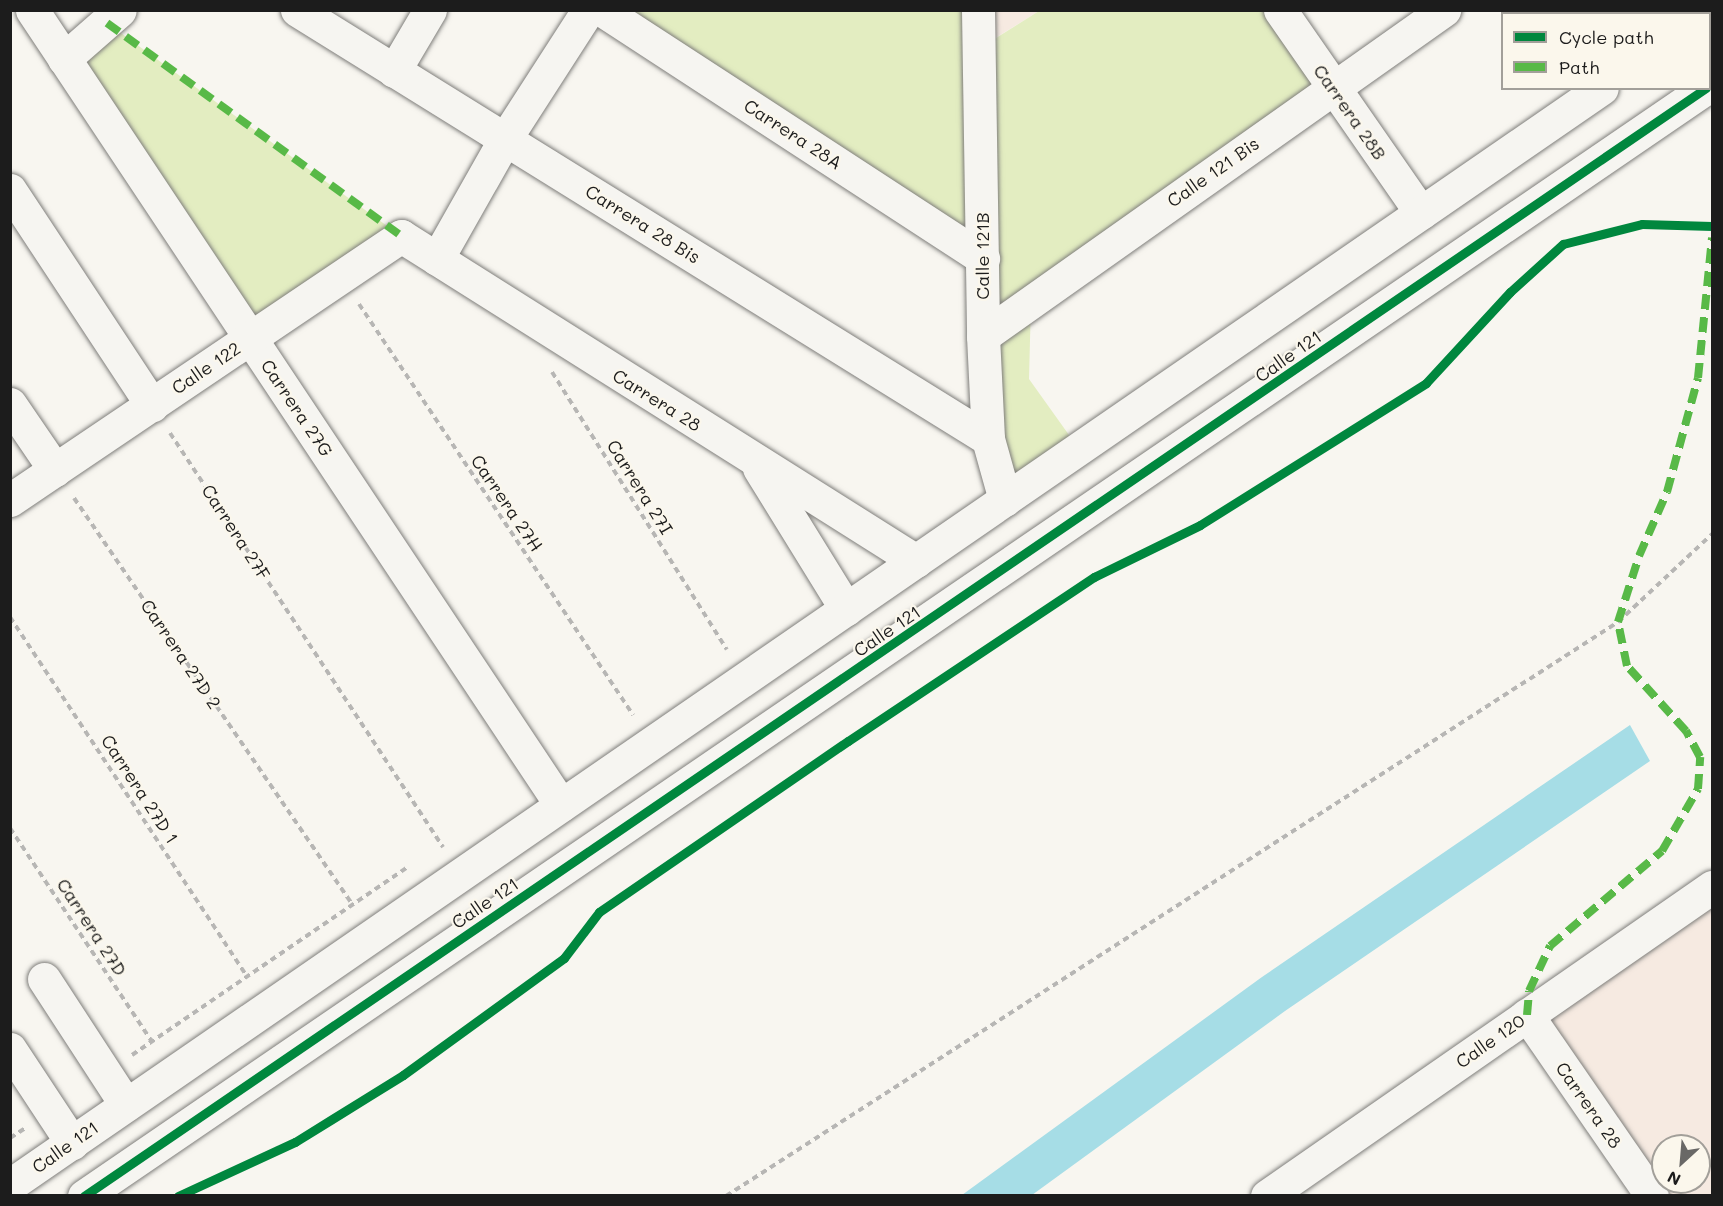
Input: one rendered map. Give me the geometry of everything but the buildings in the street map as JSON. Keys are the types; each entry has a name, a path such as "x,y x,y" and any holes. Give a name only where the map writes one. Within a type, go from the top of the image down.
{"street":[{"name":"Carrera 27G","path":"32,10 561,805"},
{"path":"64,59 120,10"},
{"name":"Carrera 28 Bis","path":"297,10 988,439"},
{"path":"394,71 430,10"},
{"path":"436,259 505,139 588,10"},
{"name":"Carrera 28A","path":"602,10 983,258"},
{"name":"Calle 121B","path":"978,10 983,258 982,336 988,439 1005,500"},
{"name":"Carrera 28B","path":"1280,10 1420,213"},
{"name":"Calle 121 Bis","path":"982,336 1444,10"},
{"name":"Calle 121","path":"10,1185 1599,90"},
{"name":"Calle 121","path":"84,1196 1703,90"},
{"path":"10,190 152,405"},
{"name":"Calle 122","path":"10,500 401,237"},
{"name":"Carrera 28","path":"401,237 754,462 916,561"},
{"path":"10,404 55,470"},
{"path":"754,462 846,609"},
{"name":"Calle 120","path":"1268,1196 1713,887"},
{"path":"44,979 126,1105"},
{"name":"Carrera 28","path":"1527,1015 1652,1196"},
{"path":"10,1049 72,1143"}],"path":[{"path":"726,1196 1618,622 1713,534"}],"shaded area":[{"path":"979,10 1039,11 979,48"},
{"path":"1712,887 1712,1195 1651,1194 1711,1194 1711,1134 1651,1134 1651,1194 1527,1015"}],"green space":[{"path":"602,11 978,11 980,48 1039,11 1280,11 1333,87 1031,302 1029,379 1079,449 1005,500 983,258"},
{"path":"107,23 401,236 250,338 64,59"}],"water":[{"path":"1630,725 1650,761 1285,1011 1032,1195 962,1195 1262,977"}],"marked path":[{"path":"107,23 401,236"},
{"path":"1527,1015 1529,991 1550,946 1662,851 1698,789 1700,757 1686,731 1627,666 1618,622 1639,556 1667,492 1698,378 1712,238"}],"cycle path":[{"path":"84,1196 1703,90"},
{"path":"178,1196 295,1142 403,1075 564,958 599,912 848,741 1094,577 1200,525 1426,383 1510,292 1563,244 1642,224 1712,226"}]}
